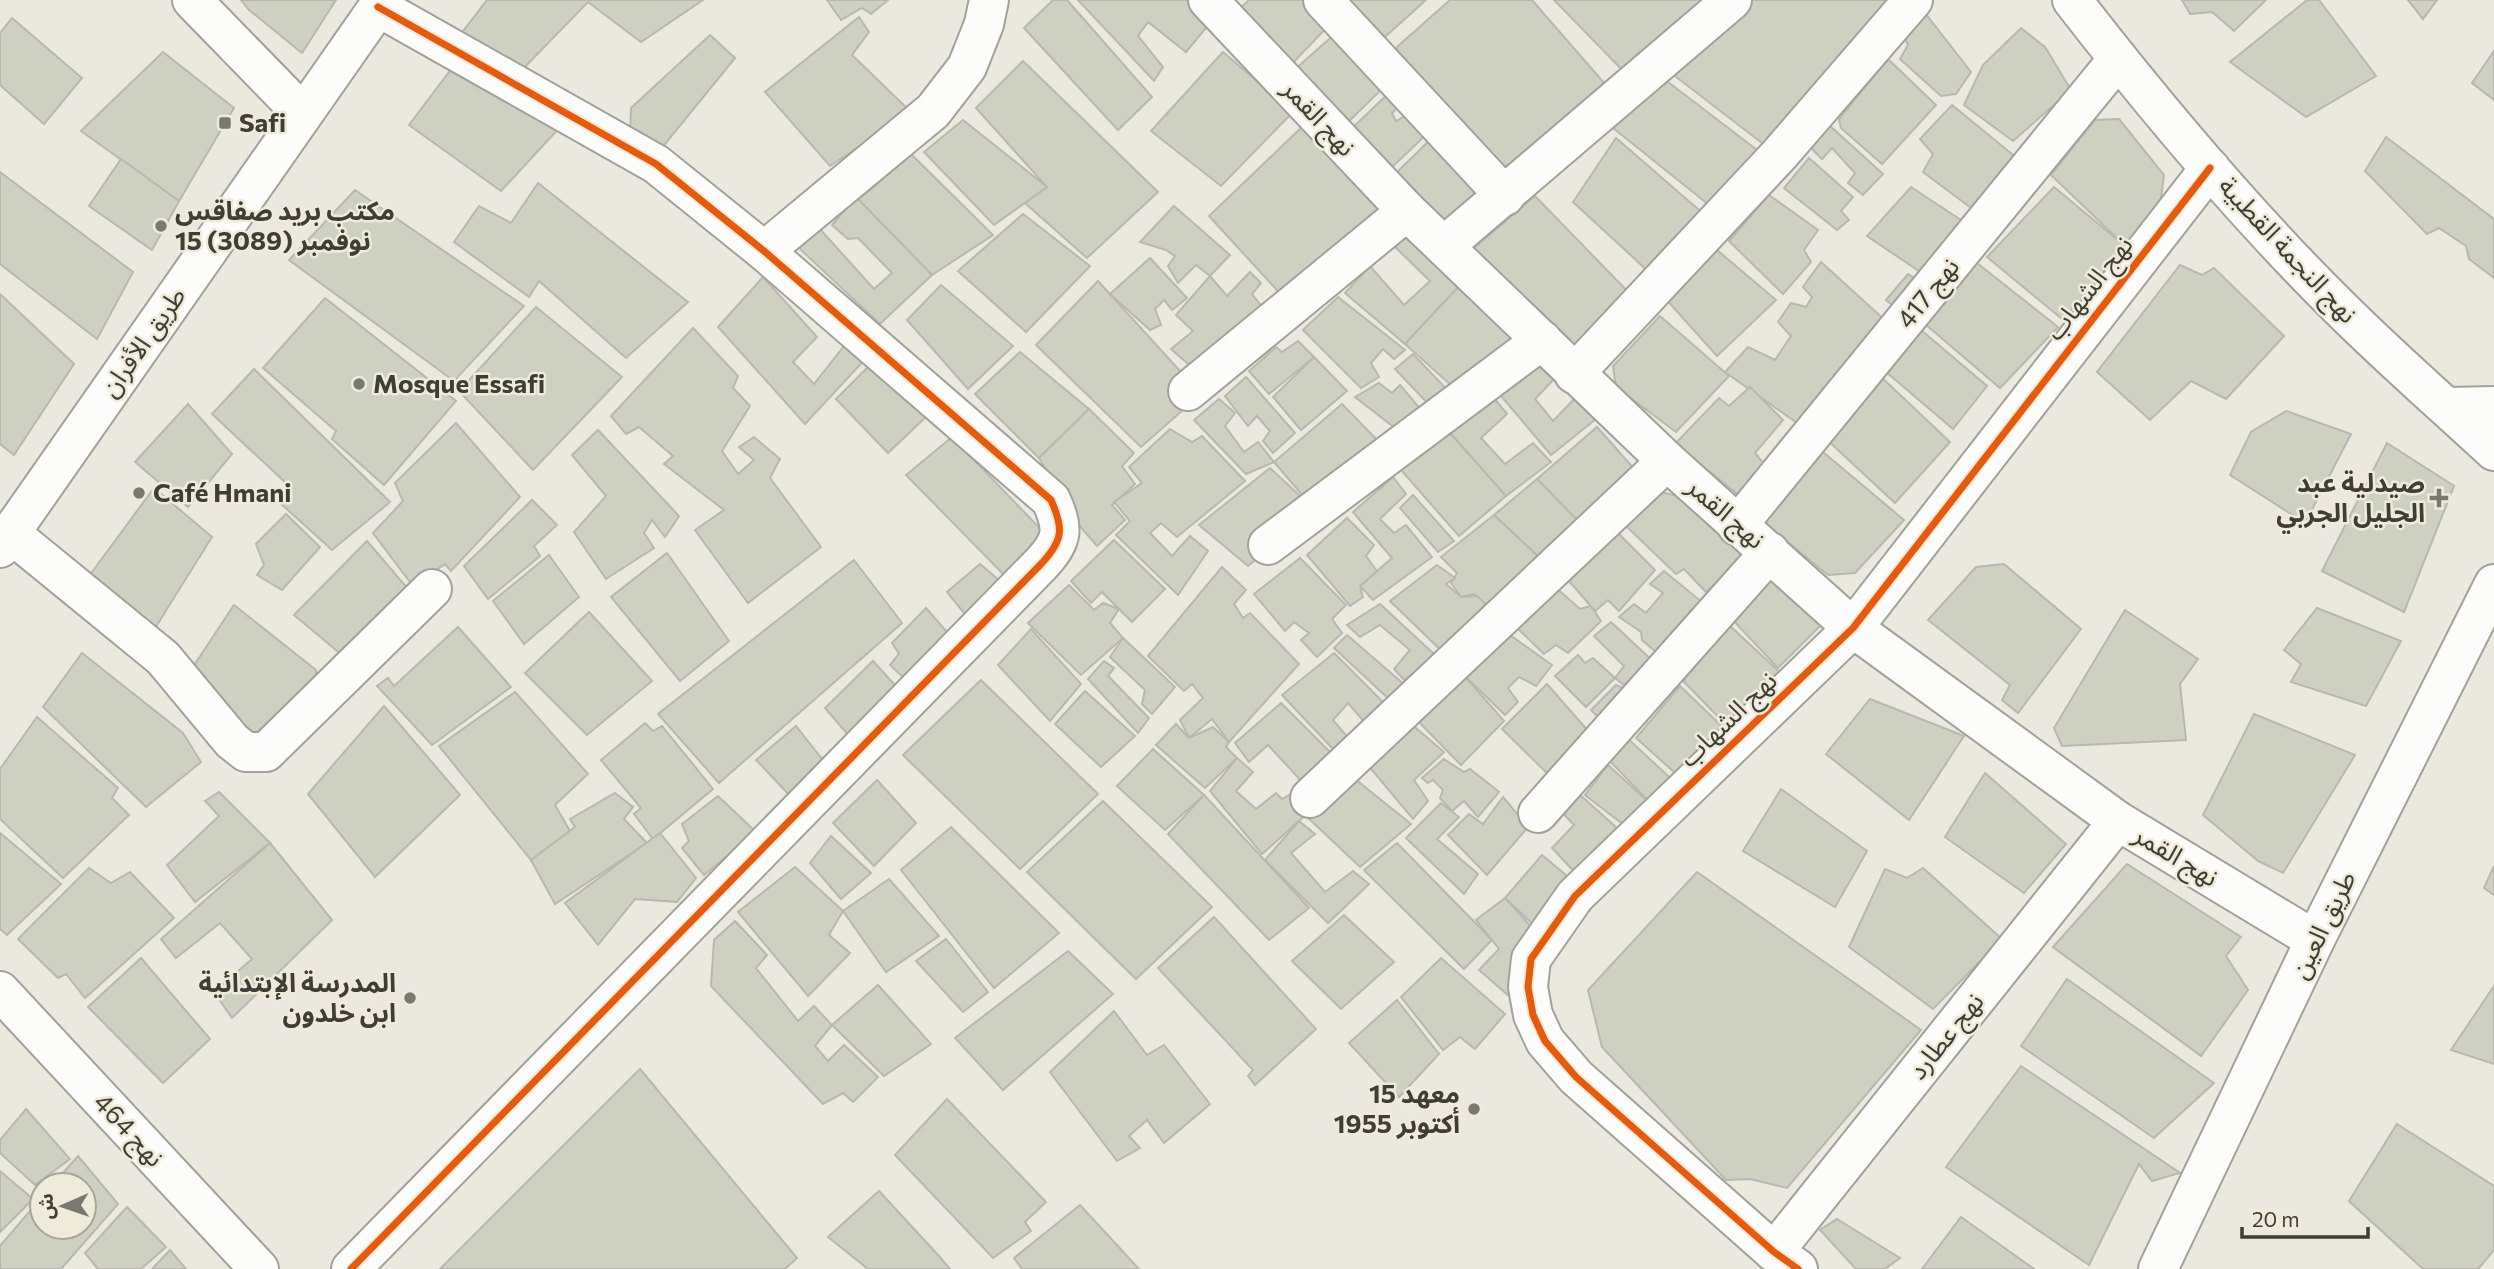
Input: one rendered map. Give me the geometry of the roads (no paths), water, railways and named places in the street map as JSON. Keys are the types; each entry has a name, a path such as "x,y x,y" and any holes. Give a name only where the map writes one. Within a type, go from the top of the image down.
{"street":[{"path":"192,0 302,113"},
{"path":"764,251 933,111 967,67 984,24 989,0"},
{"name":"نهج القمر","path":"1208,0 1406,211 1667,461 1853,628 2118,821 2315,940"},
{"path":"1323,0 1505,195"},
{"path":"1444,246 1732,0"},
{"path":"1574,374 1779,155 1913,0"},
{"name":"نهج النجمة القطبية","path":"2072,0 2118,60 2210,167 2339,307 2494,451"},
{"path":"351,1269 1057,546 1060,529 1051,500 764,251 656,164 381,3"},
{"name":"طريق الأفران","path":"5,541 381,3"},
{"name":"نهج 417","path":"1737,526 2118,60"},
{"name":"نهج الشهاب","path":"1786,1260 1576,1077 1545,1041 1531,1006 1528,987 1531,959 1575,896 1853,628 2210,167"},
{"path":"1188,391 1406,211"},
{"path":"1268,545 1542,340"},
{"path":"2446,407 2494,406"},
{"path":"1310,798 1667,461"},
{"path":"5,541 163,658 232,741 246,752 266,752 432,589"},
{"path":"1538,813 1770,552"},
{"name":"طريق العين","path":"2158,1269 2315,940 2494,584"},
{"name":"نهج عطارد","path":"1786,1260 2118,821"},
{"name":"نهج 464","path":"0,990 259,1269"}],"place":[{"name":"Safi","path":"225,123"},
{"name":"مكتب بريد صفاقس 15 نوفمبر (3089)","path":"161,226"},
{"name":"Mosque Essafi","path":"359,384"},
{"name":"Café Hmani","path":"139,493"},
{"name":"صيدلية عبد الجليل الجربي","path":"2439,498"},
{"name":"المدرسة الإبتدائية ابن خلدون","path":"410,998"},
{"name":"معهد 15 أكتوبر 1955","path":"1474,1109"}]}
